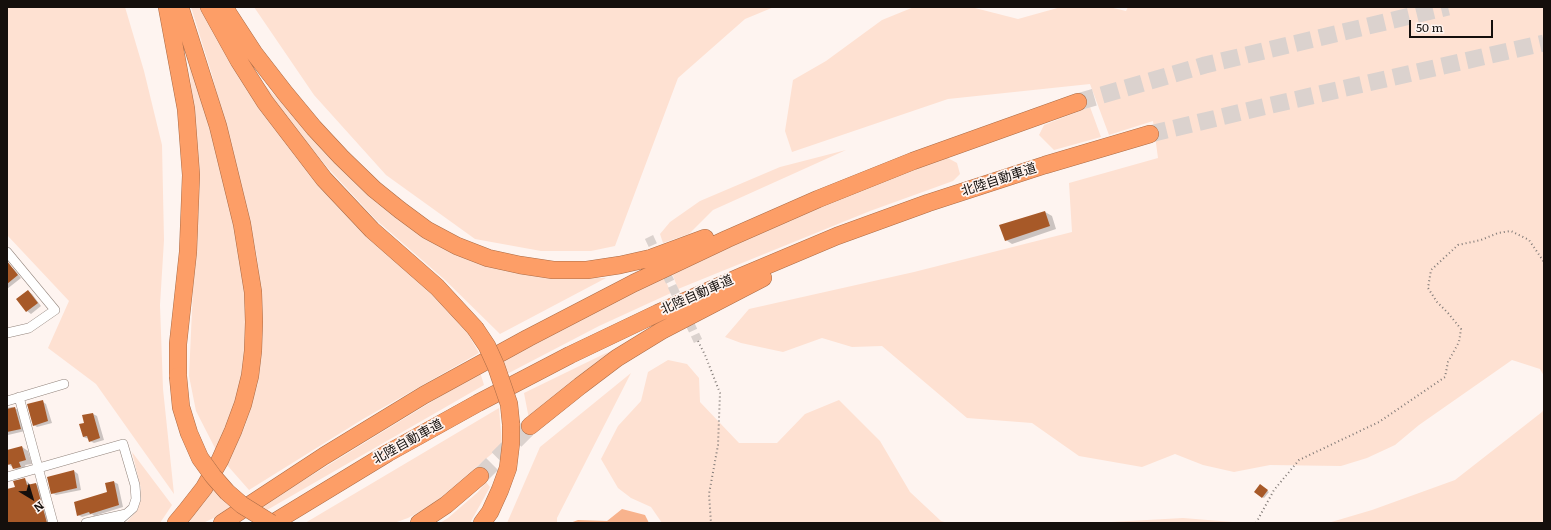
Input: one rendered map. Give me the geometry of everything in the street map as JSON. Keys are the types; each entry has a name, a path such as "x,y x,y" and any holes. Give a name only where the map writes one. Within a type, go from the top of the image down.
{"highway":[{"path":"167,7 186,109 191,175 188,252 178,344 178,376 181,407 189,433 200,458 213,476 242,506 272,523"},
{"path":"176,523 204,488 220,460 233,432 243,404 250,376 254,322 253,292 242,224 218,126 180,7"},
{"path":"209,7 239,61 265,102 324,179 372,230 437,287 460,310 475,328 487,346 499,372 509,404 511,443 508,468 493,506 482,523"},
{"path":"224,7 254,53 285,93 335,151 374,189 427,230 457,246 488,258 520,265 553,270 587,270 651,258 932,148 994,131"},
{"path":"222,523 324,456 424,395 528,338 634,283 727,239 818,199 913,161 1078,102"},
{"name":"北陸自動車道","path":"272,523 388,453 478,403 570,355 658,313 837,236 928,203 1045,165 1150,134"},
{"path":"530,426 617,358 661,331 760,279 928,203"},
{"path":"419,523 446,506 480,476"}],"street":[{"path":"7,252 55,310 29,328 7,333"},
{"path":"7,400 64,384"},
{"path":"19,397 53,523"},
{"path":"7,477 123,444 135,485 136,498 133,508 116,523"},
{"path":"86,523 127,513"}],"path":[{"path":"1256,523 1274,490 1299,460 1379,422 1445,377 1448,362 1459,342 1461,329 1437,302 1428,288 1431,270 1458,245 1481,240 1498,233 1511,231 1529,240 1544,262"},
{"path":"698,341 720,393 718,444 709,494 711,523"}],"shaded area":[{"path":"7,7 125,7 144,71 162,145 164,240 160,305 163,389 174,494 96,384 48,348 69,301 7,235"},
{"path":"191,7 202,7 274,127 460,320 479,353 363,419 249,490 227,465 245,426 258,383 262,344 262,300 257,257 247,207 212,75"},
{"path":"254,7 774,7 745,19 678,78 615,246 591,251 541,251 475,239 386,175 314,95"},
{"path":"914,7 971,7 1018,19 1061,7 1109,7 1126,11 1128,7 1544,7 1544,376 1540,369 1512,360 1419,425 1395,445 1367,458 1341,466 1270,465 1234,472 1203,465 1175,454 1142,467 1079,456 1032,423 967,418 882,346 852,347 822,338 783,352 741,343 725,337 749,309 914,272 1072,232 1069,183 1158,158 1153,121 1109,135 1090,84 948,99 792,152 785,131 793,80 826,61 882,20"},
{"path":"188,53 238,237 246,301 245,356 239,394 217,452 196,411 189,376 194,267 199,206 197,149"},
{"path":"262,82 346,171 406,225 557,278 606,278 500,334 445,280 375,219 327,167 286,117"},
{"path":"1090,107 1101,137 1054,150 1039,135 1044,125"},
{"path":"846,150 713,210 689,234 663,243 660,234 670,222 700,201 780,167"},
{"path":"946,157 957,163 960,174 953,181 870,211 678,289 672,273 824,205"},
{"path":"664,277 671,293 599,326 505,375 499,360"},
{"path":"622,347 529,419 524,393 604,354"},
{"path":"668,360 687,364 699,378 700,402 739,443 777,443 805,414 839,400 880,441 910,492 941,521 948,523 662,523 651,507 631,498 618,488 601,459 618,426 641,401 648,372"},
{"path":"480,372 484,385 267,510 260,507"},
{"path":"631,373 557,518 557,523 507,523 540,447"},
{"path":"499,408 502,445 432,505 408,518 394,523 305,523"},
{"path":"1544,408 1544,523 1328,523 1372,510 1455,480 1542,412"},
{"path":"132,452 172,505 160,523 126,523 138,509 141,489"},
{"path":"486,482 490,487 470,523 440,523 478,492"},
{"path":"212,486 233,509 203,523 185,523"},
{"path":"622,509 645,515 649,523 570,523 578,520 607,521"},
{"path":"1183,518 1245,523 1108,523 1111,522"}],"building":[{"path":"1045,211 1050,226 1005,241 999,225"},
{"path":"7,261 18,275 7,284"},
{"path":"28,290 38,303 26,312 16,299"},
{"path":"43,400 48,421 33,426 27,404"},
{"path":"15,407 21,429 7,432 7,409"},
{"path":"93,413 100,438 89,442 87,436 83,437 79,424 84,423 82,415"},
{"path":"22,446 26,460 19,462 21,467 13,469 11,464 7,465 7,450"},
{"path":"74,470 77,488 51,494 47,477"},
{"path":"25,478 27,485 36,483 47,523 7,523 7,489 15,487 13,481"},
{"path":"114,481 119,505 90,514 89,512 77,516 74,502 107,492 105,483"},
{"path":"1260,484 1268,490 1262,498 1254,492"}],"tunnel":[{"path":"1078,102 1205,65 1448,7"},
{"path":"1150,134 1544,43"},
{"path":"649,237 698,341"},
{"path":"480,476 530,426"}]}
